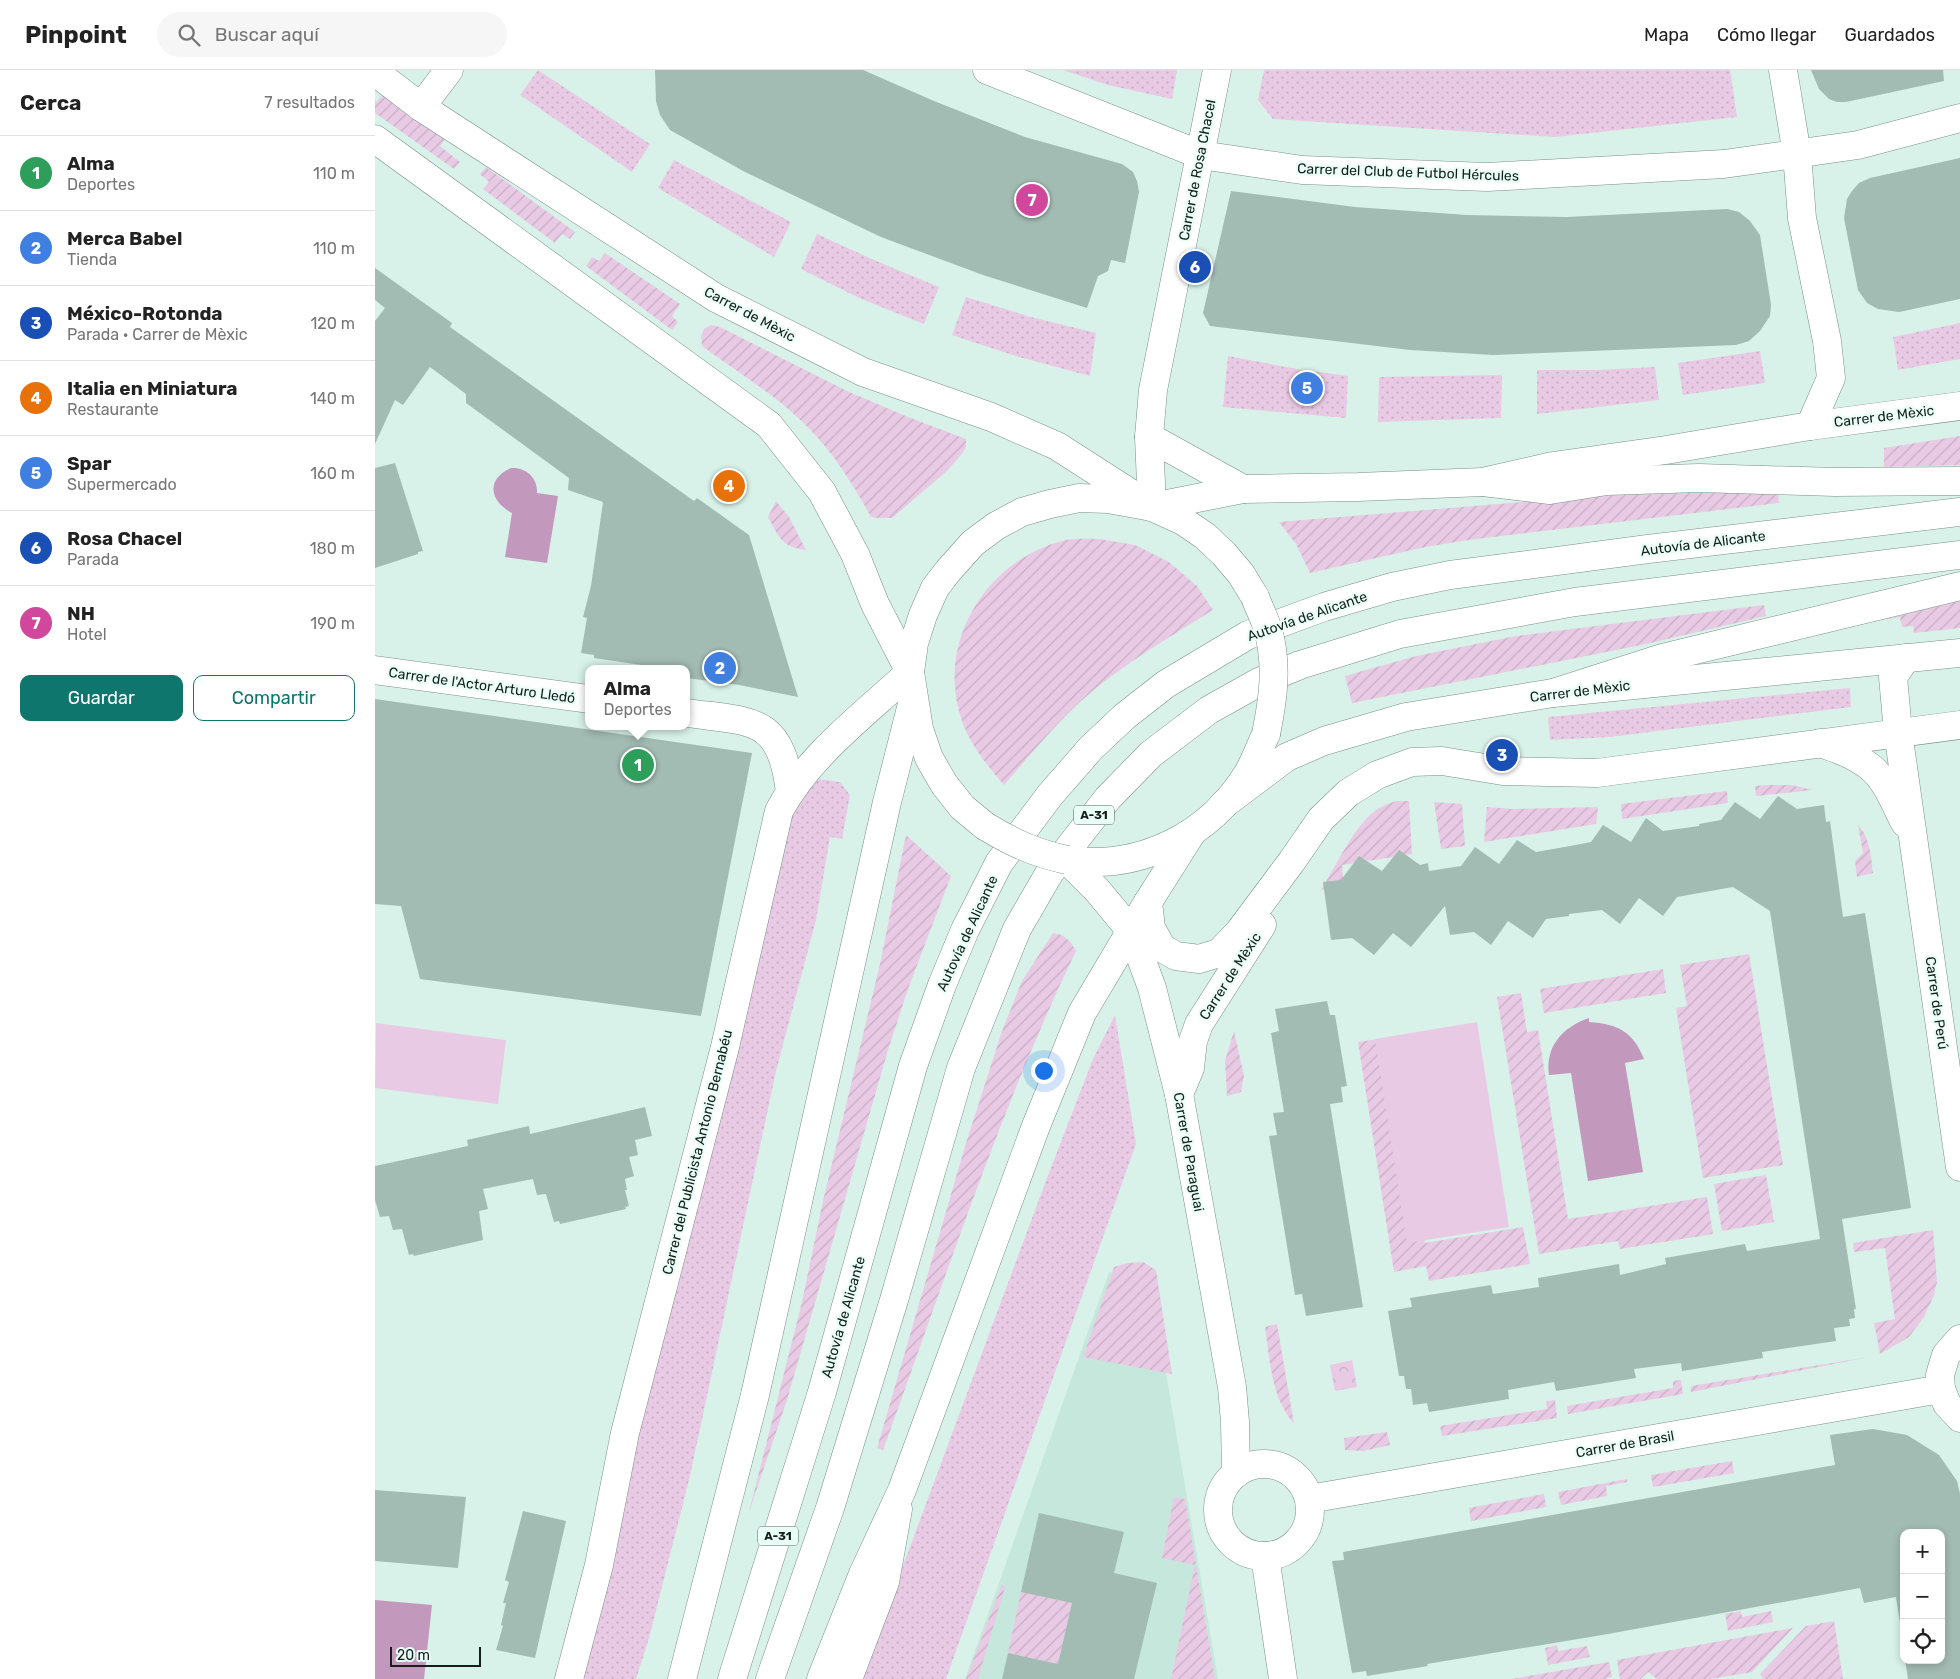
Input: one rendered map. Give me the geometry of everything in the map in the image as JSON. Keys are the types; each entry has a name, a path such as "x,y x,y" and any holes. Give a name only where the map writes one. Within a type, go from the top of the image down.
{"main road":[{"path":"421,107 449,70"},
{"name":"Carrer del Club de Futbol Hércules","path":"987,70 1201,155 1302,170 1487,177 1724,164 1858,145 1960,118"},
{"name":"Carrer de Rosa Chacel","path":"1151,507 1149,437 1153,390 1217,70"},
{"path":"1783,70 1797,154 1802,218 1827,341 1831,378 1810,426"},
{"name":"Carrer de Mèxic","path":"375,72 421,107 716,298 863,372 991,417 1057,446 1151,507 1183,521 1205,536 1241,574 1255,597 1268,630 1274,665 1273,700 1266,734 1249,772 1223,805"},
{"name":"Carrer de Mèxic","path":"375,139 769,425 822,492 855,554 875,604 910,672"},
{"name":"Carrer de Mèxic","path":"1960,406 1810,426 1666,450 1553,466 1483,482 1243,489 1151,507 1108,499 1079,498 1051,504 1022,512 997,526 973,543 948,571 935,588 923,615 914,643 910,672 919,729 929,758 944,784 962,807 985,826 1011,842 1038,853 1067,860 1086,862 1109,861 1154,851 1191,834 1223,805 1287,757 1324,741 1406,717 1553,693 1960,653"},
{"name":"Carrer de Mèxic","path":"1149,437 1243,489"},
{"path":"1483,482 1550,490 1607,481 1699,478 1835,482 1960,481"},
{"name":"Autovía de Alicante","path":"732,1679 822,1392 913,1066 942,985 965,930 999,863 1050,795 1091,748 1119,722 1166,684 1248,634 1324,607 1392,587 1460,574 1648,549 1960,512"},
{"name":"A-31","path":"770,1679 830,1508 894,1300 961,1068 1017,928 1056,864 1107,798 1151,754 1209,710 1259,682 1300,665 1400,634 1575,602 1960,555"},
{"path":"1553,693 1662,658 1960,586"},
{"name":"Carrer de Perú","path":"1906,658 1893,677 1899,732 1960,1167"},
{"name":"Carrer de l'Actor Arturo Lledó","path":"375,670 585,699"},
{"name":"Carrer del Publicista Antonio Bernabéu","path":"569,1679 599,1565 625,1433 725,1048 779,811 790,792 824,752 910,672"},
{"path":"682,1679 755,1395 887,802 913,700"},
{"path":"690,713 751,722 766,730 777,742 788,772 790,792"},
{"name":"Carrer de Mèxic","path":"1148,902 1151,928 1162,948 1176,956 1199,959 1219,953 1239,932 1321,819 1348,793 1377,775 1413,762 1442,761 1503,771 1597,773 1960,725"},
{"name":"Carrer de Perú","path":"1820,743 1848,753 1871,767 1883,781 1914,840"},
{"path":"821,1679 863,1574 902,1490 1036,1126 1082,1013 1104,972 1191,834"},
{"name":"Carrer de Paraguai","path":"1067,860 1089,881 1131,931 1152,988 1179,1094 1232,1387 1236,1473"},
{"name":"Carrer de Mèxic","path":"1179,1094 1190,1068 1193,1042 1199,1024 1264,922 1292,861"},
{"path":"1960,1339 1946,1355 1940,1375 1941,1388 1947,1404 1960,1418"},
{"name":"Carrer de Brasil","path":"1309,1498 1941,1388"},
{"path":"1264,1463 1279,1466 1293,1473 1303,1484 1309,1498 1310,1512 1307,1526 1301,1538 1291,1547 1278,1554 1265,1556 1250,1554 1237,1548 1227,1538 1220,1525 1217,1510 1220,1496 1226,1483 1236,1473 1252,1464 1264,1463"},
{"path":"848,1679 885,1582 902,1490"},
{"path":"1265,1556 1283,1679"}],"shaded area":[{"path":"511,468 522,469 530,474 537,488 537,493 558,496 547,563 505,557 512,513 499,502 493,490 497,478"},
{"path":"1589,1018 1589,1022 1616,1027 1623,1031 1635,1042 1644,1059 1625,1063 1643,1172 1588,1181 1571,1073 1549,1075 1550,1055 1558,1039 1571,1027"},
{"path":"1109,1272 1150,1279 1218,1679 965,1679"},
{"path":"375,1600 432,1605 424,1679 375,1679"}],"green space":[{"path":"538,70 650,144 632,172 520,95"},
{"path":"1063,70 1177,70 1172,99 1108,85"},
{"path":"1264,70 1730,70 1737,117 1555,137 1273,119 1258,100"},
{"path":"383,94 445,139 440,146 460,162 454,169 375,113 375,100 377,102"},
{"path":"674,160 791,222 774,257 658,188"},
{"path":"486,167 575,232 570,239 562,234 555,243 483,189 489,182 480,174"},
{"path":"817,234 939,287 924,324 859,298 801,269"},
{"path":"605,253 680,304 672,316 678,322 672,330 586,266 592,257 599,261"},
{"path":"966,297 1031,317 1096,333 1090,376 1019,357 952,335"},
{"path":"1960,323 1960,359 1898,370 1893,337"},
{"path":"711,325 720,327 847,391 966,439 966,447 947,471 892,518 871,517 855,489 828,450 807,426 773,396 702,346 701,337 704,329"},
{"path":"1760,351 1765,383 1683,395 1678,363"},
{"path":"1228,356 1348,376 1346,418 1223,407"},
{"path":"1655,367 1659,400 1537,414 1537,370 1598,370"},
{"path":"1502,375 1501,418 1378,422 1379,377"},
{"path":"1960,436 1960,465 1884,467 1884,448"},
{"path":"1778,492 1779,503 1468,540 1425,547 1310,573 1296,544 1279,522 1596,496"},
{"path":"776,501 789,517 806,550 786,544 778,535 768,517"},
{"path":"1100,539 1135,545 1169,562 1197,586 1213,610 1141,655 1087,696 1050,733 1004,785 983,760 971,741 959,711 955,683 956,656 964,630 976,605 992,584 1012,565 1036,551 1062,541"},
{"path":"1960,600 1960,628 1914,633 1913,626 1902,627 1900,617 1883,620"},
{"path":"1764,605 1766,616 1646,644 1352,703 1345,676 1416,656 1516,636"},
{"path":"1850,688 1851,707 1610,737 1550,740 1548,717"},
{"path":"819,779 840,782 850,795 842,839 830,837 816,920 776,1071 690,1476 649,1638 636,1679 581,1679 641,1425 792,814 802,795"},
{"path":"1791,785 1813,790 1756,796 1755,786"},
{"path":"1727,791 1728,803 1622,819 1621,804"},
{"path":"1396,801 1409,801 1412,854 1342,865 1344,887 1321,890 1345,848 1367,818 1377,809"},
{"path":"1434,802 1462,804 1465,846 1441,849"},
{"path":"1487,807 1513,809 1598,807 1596,824 1484,842"},
{"path":"1858,825 1867,841 1871,854 1873,873 1857,877 1855,861 1863,853"},
{"path":"906,835 951,876 908,989 888,1050 787,1400 749,1512 802,1302 823,1201 880,964"},
{"path":"1053,933 1067,939 1076,951 1048,1012 997,1135 883,1450 877,1448 966,1143 1002,1031 1022,981"},
{"path":"1749,954 1783,1165 1703,1178 1676,1008 1687,1006 1680,965"},
{"path":"1663,969 1666,993 1544,1013 1540,989"},
{"path":"1521,993 1527,1032 1538,1030 1568,1219 1707,1197 1713,1234 1620,1249 1618,1241 1539,1254 1497,997"},
{"path":"1115,1015 1136,1144 946,1679 861,1679 1047,1178 1093,1059"},
{"path":"1477,1022 1509,1227 1407,1243 1375,1039"},
{"path":"376,1023 506,1040 498,1104 375,1088"},
{"path":"1234,1031 1244,1076 1241,1092 1227,1096 1225,1061"},
{"path":"1392,1037 1425,1243 1523,1227 1530,1264 1429,1281 1426,1266 1394,1272 1358,1042"},
{"path":"1766,1175 1774,1222 1722,1231 1714,1184"},
{"path":"1933,1230 1937,1282 1934,1295 1924,1317 1909,1337 1880,1354 1874,1323 1895,1319 1885,1248 1854,1252 1853,1243"},
{"path":"1143,1262 1156,1270 1172,1374 1083,1357 1114,1267 1127,1263"},
{"path":"1277,1324 1294,1424 1280,1402 1270,1366 1265,1327"},
{"path":"1869,1357 1691,1392 1691,1386"},
{"path":"1352,1360 1357,1387 1335,1391 1330,1365"},
{"path":"1681,1380 1683,1394 1568,1414 1567,1406 1673,1388 1673,1381"},
{"path":"1555,1400 1557,1418 1442,1436 1440,1426 1547,1409 1546,1401"},
{"path":"1387,1432 1390,1445 1363,1451 1345,1450 1344,1438"},
{"path":"1732,1461 1734,1473 1653,1487 1651,1475"},
{"path":"1627,1479 1627,1482 1606,1486 1607,1496 1561,1505 1558,1492"},
{"path":"1544,1494 1546,1507 1471,1521 1469,1508"},
{"path":"1174,1497 1185,1499 1215,1679 1171,1679 1195,1565 1162,1558"},
{"path":"1002,1584 1005,1587 978,1679 966,1679"},
{"path":"1021,1592 1072,1603 1058,1664 1008,1653"},
{"path":"1741,1611 1742,1617 1771,1611 1773,1622 1728,1631 1725,1614"},
{"path":"1834,1621 1843,1679 1763,1679 1760,1674 1806,1626"},
{"path":"1793,1628 1752,1672 1711,1679 1657,1679 1648,1672 1641,1679 1620,1679 1617,1660"},
{"path":"1557,1645 1558,1651 1587,1646 1590,1657 1548,1665 1545,1648"},
{"path":"1609,1662 1612,1677 1604,1679 1511,1679"}],"building":[{"path":"655,70 863,70 934,101 1025,137 1122,164 1133,172 1139,192 1125,263 1111,260 1108,271 1098,276 1087,308 983,275 881,237 745,172 670,130 660,115 656,101"},
{"path":"1811,70 1943,70 1944,81 1846,102 1837,102 1829,99 1819,89"},
{"path":"1960,158 1960,299 1899,312 1878,309 1867,303 1858,290 1844,218 1847,199 1852,191 1859,183 1870,178"},
{"path":"1231,191 1355,207 1467,215 1567,217 1727,209 1739,212 1750,221 1760,235 1771,305 1770,316 1760,331 1749,341 1736,345 1493,355 1410,350 1210,326 1203,313"},
{"path":"375,268 452,323 450,327 694,501 697,498 749,535 798,697 739,685 690,678 690,665 641,665 594,658 594,655 581,653 587,618 583,617 591,586 603,502 568,490 569,478 466,403 466,394 430,367 403,405 395,400 375,444 375,321 385,308 375,300"},
{"path":"395,463 423,551 375,568 375,468"},
{"path":"375,699 752,753 701,1016 420,979 401,906 375,904"},
{"path":"1778,796 1797,809 1824,805 1826,822 1830,821 1843,917 1865,913 1911,1208 1842,1219 1856,1309 1854,1309 1855,1318 1849,1319 1850,1326 1834,1328 1836,1341 1762,1352 1763,1358 1682,1371 1681,1363 1634,1369 1636,1378 1556,1391 1554,1382 1508,1390 1509,1399 1429,1412 1427,1403 1413,1405 1411,1389 1406,1389 1404,1376 1399,1376 1388,1311 1412,1307 1410,1298 1491,1285 1493,1294 1539,1287 1538,1278 1619,1264 1620,1275 1666,1264 1665,1258 1745,1244 1747,1251 1820,1239 1770,911 1733,887 1677,897 1663,916 1639,898 1620,924 1602,910 1569,914 1569,916 1546,919 1533,938 1508,921 1491,945 1474,932 1450,935 1445,906 1411,947 1393,933 1374,955 1352,938 1331,940 1323,882 1341,880 1359,856 1382,871 1399,850 1420,865 1428,863 1429,871 1461,866 1475,847 1499,864 1517,840 1536,852 1591,842 1603,825 1631,842 1646,818 1663,831 1699,826 1699,824 1721,820 1735,802 1760,819"},
{"path":"1327,1001 1330,1015 1335,1015 1347,1086 1341,1087 1343,1102 1330,1104 1363,1307 1306,1316 1302,1294 1295,1295 1269,1136 1277,1135 1273,1113 1284,1112 1271,1033 1279,1031 1275,1009"},
{"path":"645,1107 652,1136 635,1140 638,1155 629,1157 634,1176 625,1179 627,1190 625,1190 629,1206 625,1207 626,1209 560,1224 559,1221 554,1222 546,1194 537,1195 533,1179 483,1189 488,1209 479,1211 483,1240 414,1256 413,1254 409,1255 402,1229 393,1230 389,1216 380,1217 375,1200 375,1166 468,1146 467,1140 529,1126 530,1134"},
{"path":"1873,1429 1907,1435 1939,1455 1957,1481 1960,1494 1960,1679 1908,1679 1906,1664 1945,1664 1945,1529 1900,1529 1900,1623 1896,1597 1864,1603 1860,1588 1608,1634 1427,1664 1428,1666 1367,1676 1366,1671 1352,1673 1332,1561 1344,1560 1343,1552 1835,1465 1830,1435"},
{"path":"375,1490 466,1497 458,1568 375,1561"},
{"path":"523,1511 566,1521 535,1658 496,1650 503,1626 501,1625 506,1603 503,1603 509,1582 505,1580"},
{"path":"1039,1513 1124,1532 1114,1573 1157,1583 1134,1679 1002,1679 1008,1653 1058,1664 1072,1603 1021,1592"}],"place":[{"name":"NH","path":"1032,200"},
{"name":"Rosa Chacel","path":"1195,267"},
{"name":"Spar","path":"1307,388"},
{"name":"Italia en Miniatura","path":"729,486"},
{"name":"Merca Babel","path":"720,668"},
{"name":"México-Rotonda","path":"1502,755"},
{"name":"Alma","path":"638,765"}]}
